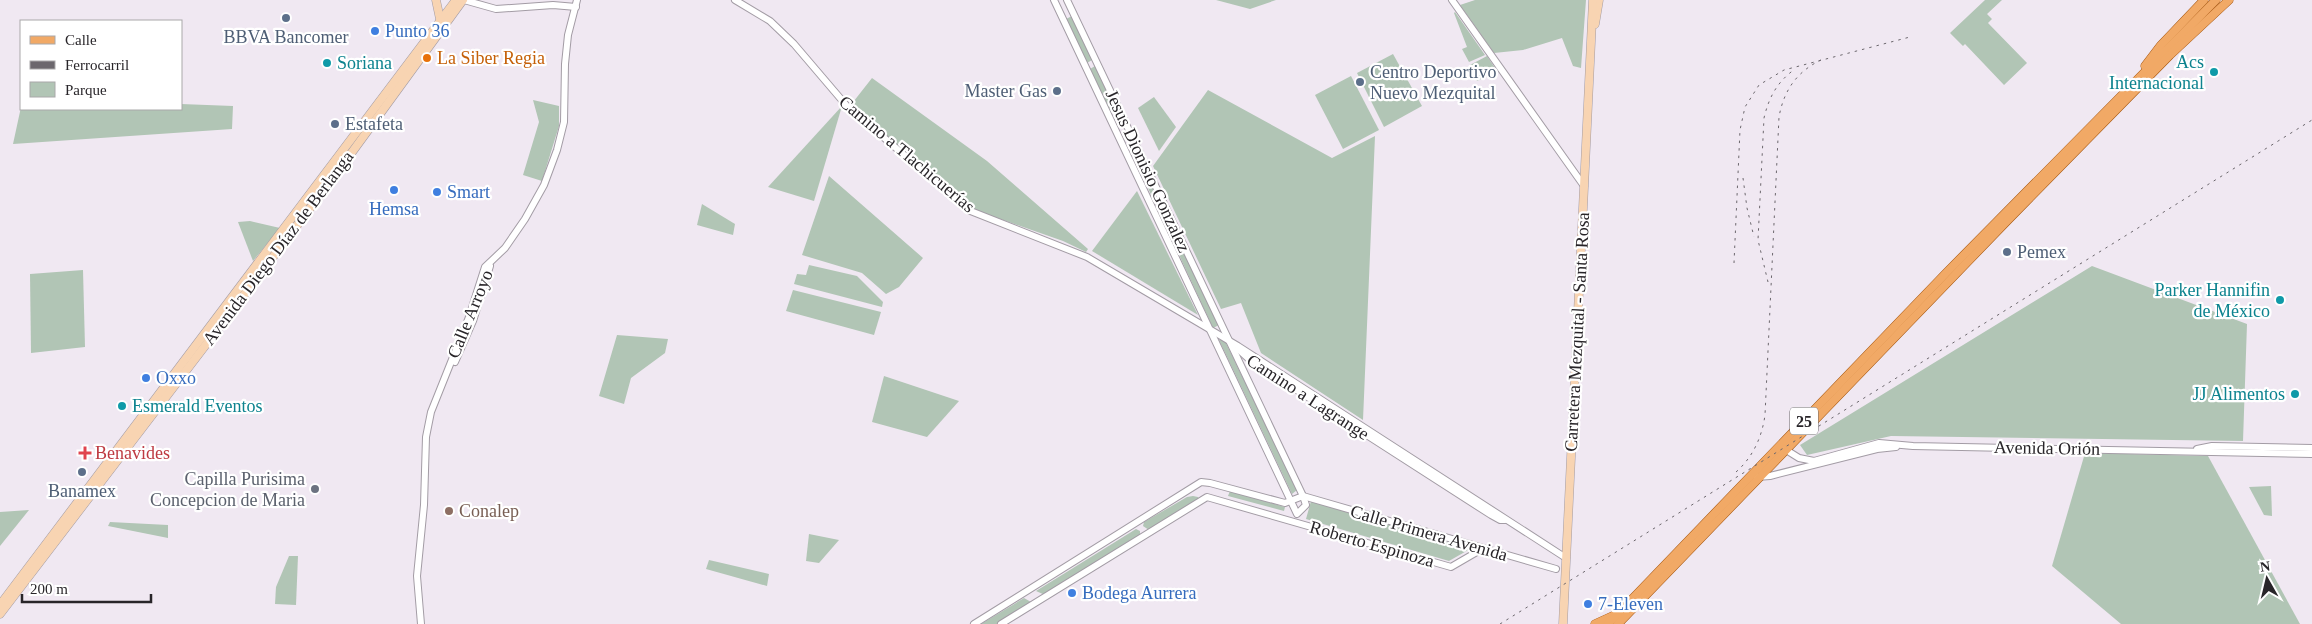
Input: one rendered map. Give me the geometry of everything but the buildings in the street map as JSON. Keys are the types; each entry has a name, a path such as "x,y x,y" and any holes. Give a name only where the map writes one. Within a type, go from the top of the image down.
{"main road":[{"path":"436,0 440,8 440,19"},
{"name":"Avenida Diego Díaz de Berlanga","path":"0,605 456,0"},
{"name":"Avenida Diego Díaz de Berlanga","path":"0,614 331,181 464,0"},
{"name":"Carretera Mezquital - Santa Rosa","path":"1563,624 1593,0"},
{"name":"Carretera Mezquital - Santa Rosa","path":"1590,40 1600,0"},
{"path":"2136,80 2161,45 2204,0"},
{"name":"25","path":"1608,624 1756,476 2136,80 2218,4 2229,0"},
{"path":"2218,4 2236,0"},
{"name":"25","path":"2004,219 2218,4"},
{"name":"25","path":"1618,624 1756,476"},
{"path":"1595,624 1621,612"}],"street":[{"path":"464,0 496,9 576,4"},
{"name":"Camino a Tlachicuerías","path":"735,0 770,21 798,49 846,105 968,210 1087,257 1233,343"},
{"name":"Jesus Dionisio Gonzalez","path":"1054,0 1297,514"},
{"name":"Jesus Dionisio Gonzalez","path":"1067,0 1233,343 1303,496"},
{"path":"1452,0 1584,186"},
{"name":"Calle Arroyo","path":"421,624 417,582 427,444 440,397 473,321 494,259 505,248 525,219 546,179 563,129 568,35 576,4"},
{"name":"Camino a Lagrange","path":"1233,343 1250,360 1480,508 1500,520 1505,520 1566,558"},
{"name":"Avenida Orión","path":"1756,476 1814,463 1879,443 1902,446 2312,454"},
{"name":"Avenida Orión","path":"2191,451 2212,446 2312,448"},
{"path":"1783,448 1799,458 1814,463"},
{"path":"974,624 1201,482 1210,482 1285,503 1303,496 1306,506 1297,514 1294,521"},
{"name":"Calle Primera Avenida","path":"1303,496 1556,569"},
{"name":"Roberto Espinoza","path":"1001,624 1207,497 1451,567 1482,549"}],"green space":[{"path":"1216,0 1276,0 1250,9"},
{"path":"1475,0 1586,0 1581,68 1573,66 1562,38 1523,50 1494,53 1460,5"},
{"path":"1985,0 2002,0 1987,14 1992,19 1988,23 2027,63 2004,85 1965,44 1963,46 1950,33"},
{"path":"1455,12 1485,55 1469,62 1462,49 1467,47"},
{"path":"1072,16 1092,60 1087,63 1066,19"},
{"path":"1393,54 1422,106 1384,127 1357,73"},
{"path":"1487,56 1497,71 1477,81 1470,65"},
{"path":"1095,66 1116,109 1111,112 1090,69"},
{"path":"1351,76 1379,130 1343,149 1315,95"},
{"path":"872,78 987,161 1088,249 1086,252 1063,241 972,209 850,106"},
{"path":"1208,90 1332,158 1375,136 1363,420 1261,353 1241,303 1221,309 1153,166"},
{"path":"1154,97 1176,127 1159,151 1138,108"},
{"path":"533,100 559,106 559,126 542,181 523,175 539,122"},
{"path":"182,104 233,106 232,129 13,144 20,110 182,110"},
{"path":"842,106 814,201 768,187"},
{"path":"1133,144 1219,325 1213,328 1128,145"},
{"path":"829,176 923,258 899,287 886,294 862,273 802,255"},
{"path":"1137,191 1198,315 1092,251"},
{"path":"702,204 735,224 733,235 697,225"},
{"path":"250,221 280,228 253,261 238,222"},
{"path":"809,265 857,276 883,302 882,307 794,284 797,274 806,275"},
{"path":"2092,266 2247,324 2243,441 1891,436 1807,455 1800,445"},
{"path":"83,270 85,347 31,353 30,274"},
{"path":"793,290 881,312 874,335 786,311"},
{"path":"617,335 668,339 665,353 631,378 624,404 599,396"},
{"path":"1224,339 1297,490 1292,494 1219,340"},
{"path":"884,376 959,401 927,437 872,422"},
{"path":"2085,453 2208,456 2300,624 2121,624 2052,566"},
{"path":"2271,486 2272,516 2264,515 2249,487"},
{"path":"1230,491 1285,507 1284,511 1228,496"},
{"path":"1193,496 1199,499 1149,530 1143,526 1144,522 1187,497"},
{"path":"1311,501 1470,549 1449,561 1306,519"},
{"path":"29,510 0,546 0,512"},
{"path":"110,522 168,525 168,538 108,526"},
{"path":"1136,529 1140,531 1140,536 1045,595 1036,591"},
{"path":"809,534 839,540 819,563 806,561"},
{"path":"289,556 298,556 296,605 275,604 276,587"},
{"path":"709,560 769,574 767,586 706,569"},
{"path":"1024,598 1031,602 999,624 981,624"}],"railway":[{"path":"1734,263 1740,130 1745,107 1759,85 1784,70 1910,37"},
{"path":"1736,472 1756,446 1762,431 1765,415 1781,107 1789,89 1800,75 1807,68 1825,58"},
{"path":"1768,282 1758,240 1764,118 1768,103 1775,90 1783,79 1795,69"},
{"path":"1500,624 2312,120"},
{"path":"1743,178 1747,208 1754,237"}],"place":[{"name":"BBVA Bancomer","path":"286,18"},
{"name":"Punto 36","path":"375,31"},
{"name":"La Siber Regia","path":"427,58"},
{"name":"Soriana","path":"327,63"},
{"name":"Acs Internacional","path":"2214,72"},
{"name":"Centro Deportivo Nuevo Mezquital","path":"1360,82"},
{"name":"Master Gas","path":"1057,91"},
{"name":"Estafeta","path":"335,124"},
{"name":"Hemsa","path":"394,190"},
{"name":"Smart","path":"437,192"},
{"name":"Pemex","path":"2007,252"},
{"name":"Parker Hannifin de México","path":"2280,300"},
{"name":"Oxxo","path":"146,378"},
{"name":"JJ Alimentos","path":"2295,394"},
{"name":"Esmerald Eventos","path":"122,406"},
{"name":"Benavides","path":"85,453"},
{"name":"Banamex","path":"82,472"},
{"name":"Capilla Purisima Concepcion de Maria","path":"315,489"},
{"name":"Conalep","path":"449,511"},
{"name":"Bodega Aurrera","path":"1072,593"},
{"name":"7-Eleven","path":"1588,604"}]}
